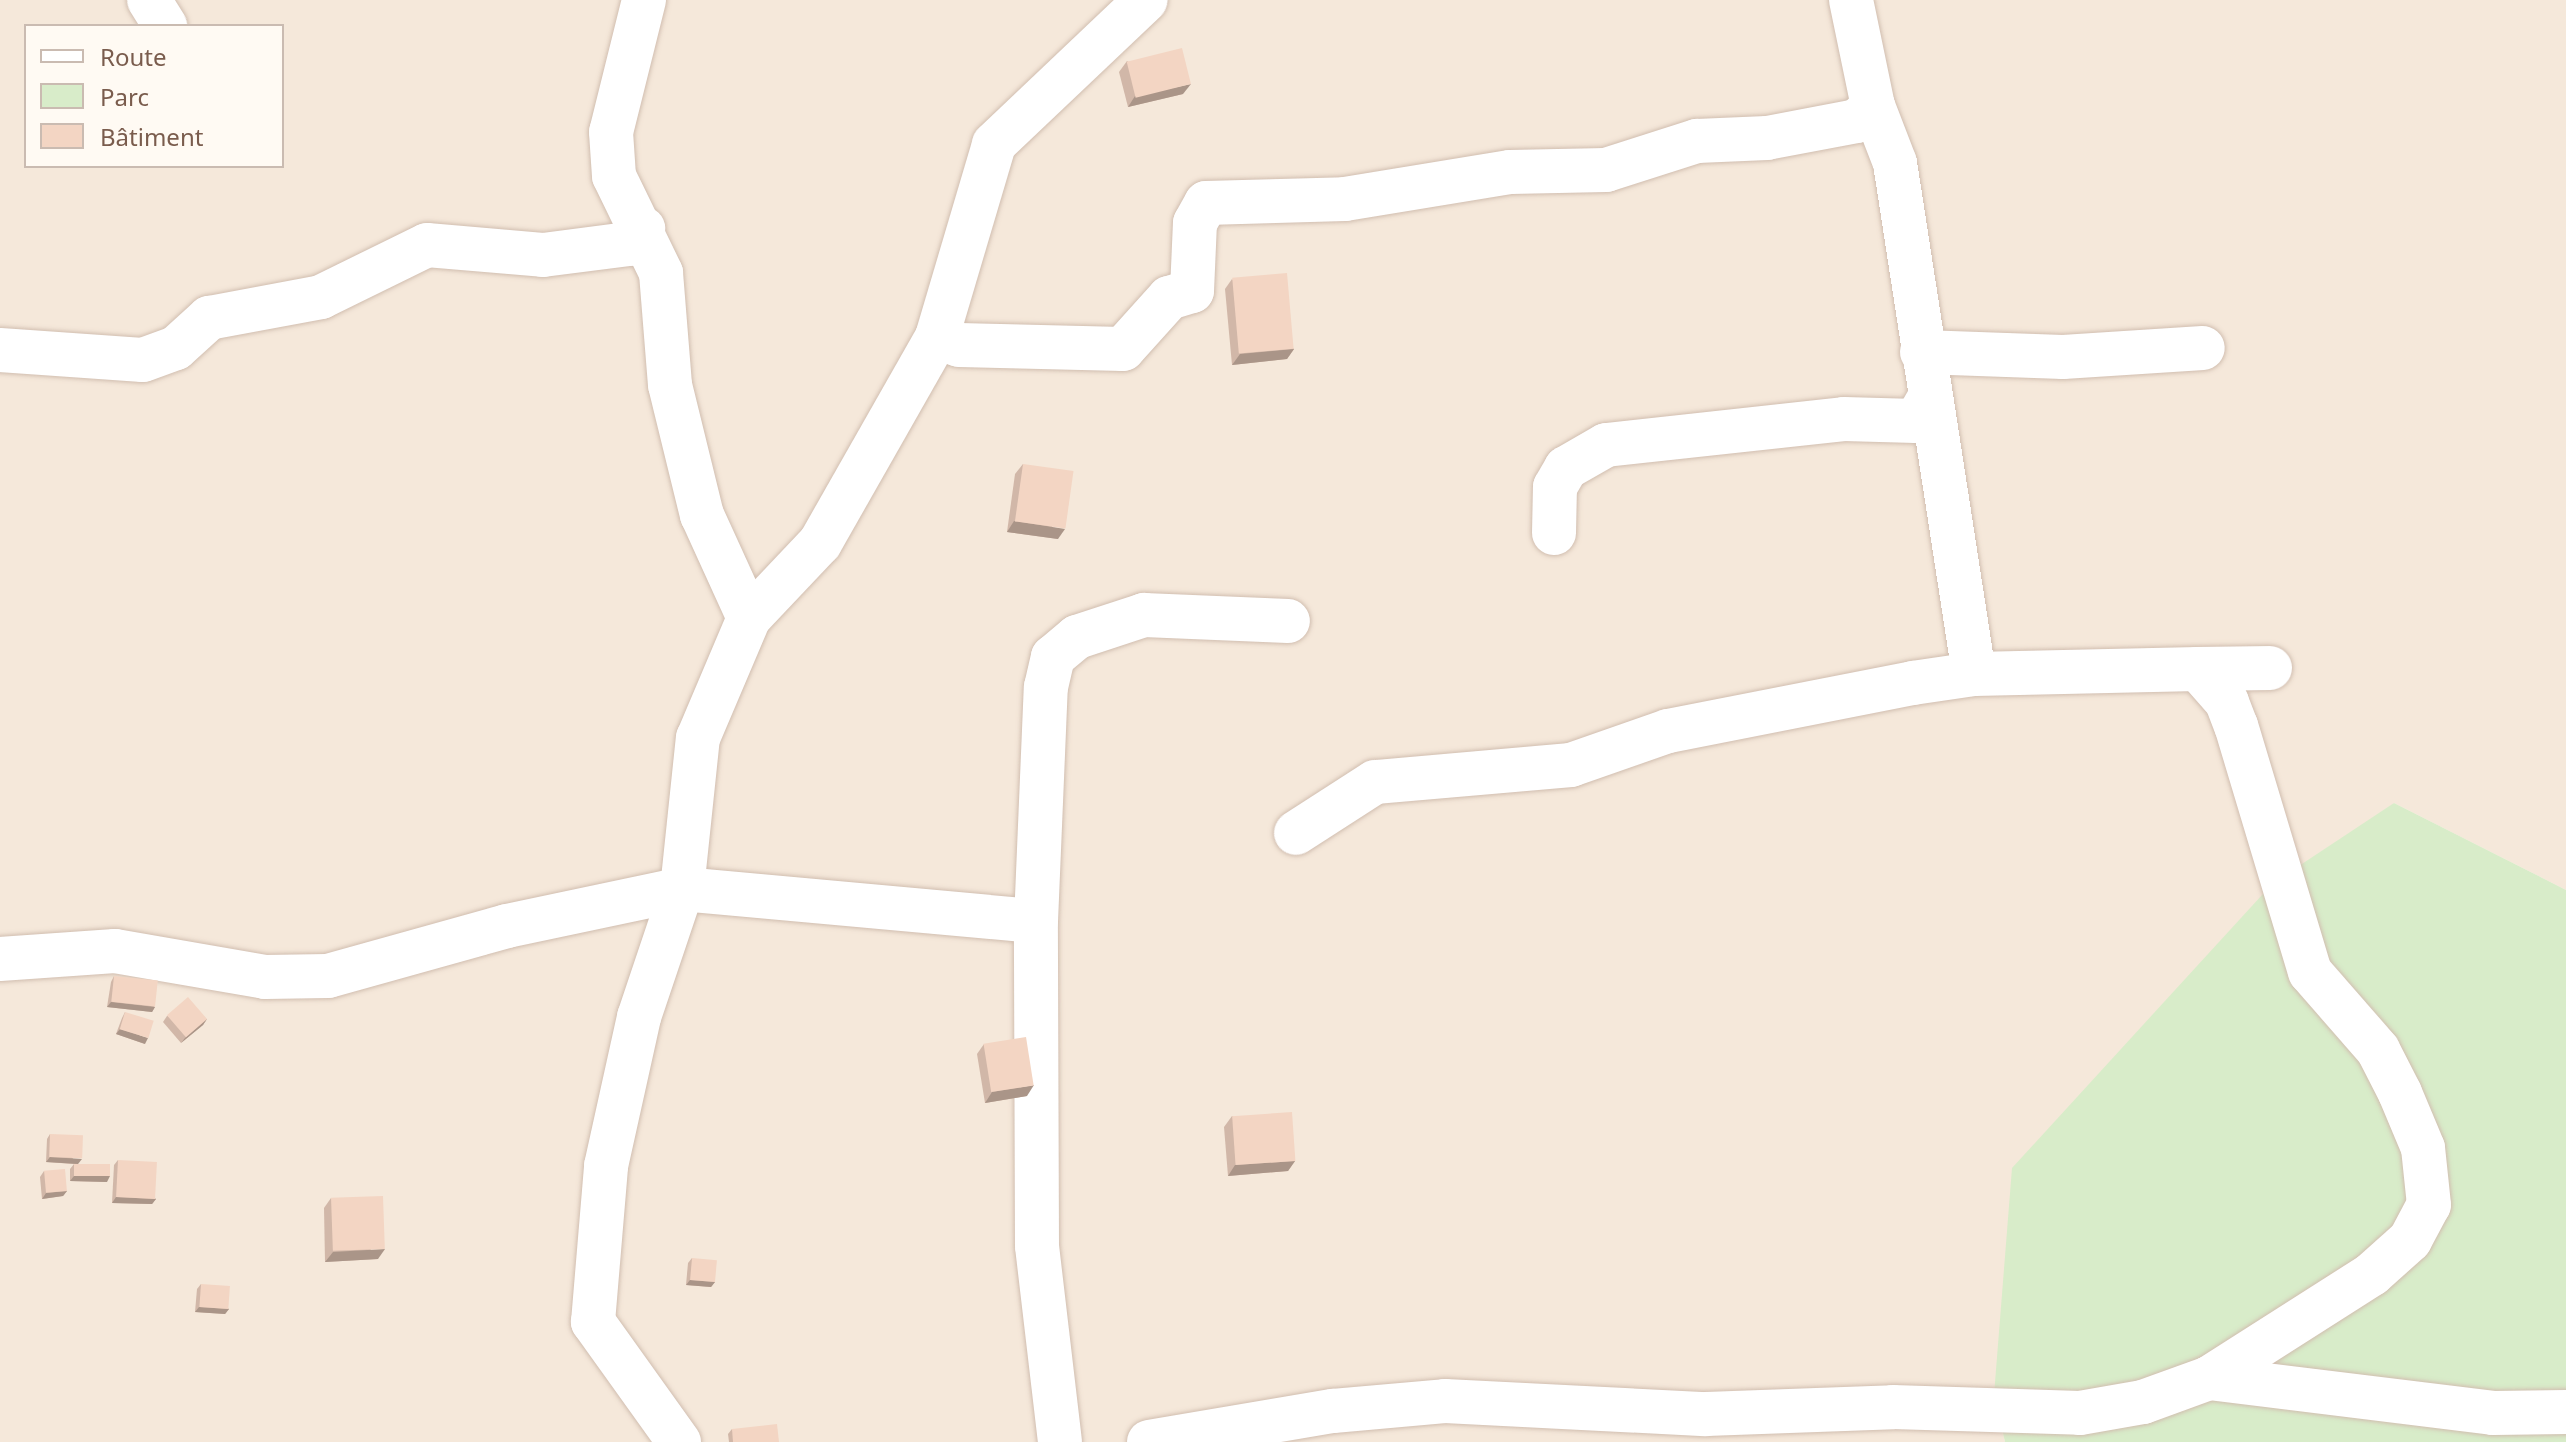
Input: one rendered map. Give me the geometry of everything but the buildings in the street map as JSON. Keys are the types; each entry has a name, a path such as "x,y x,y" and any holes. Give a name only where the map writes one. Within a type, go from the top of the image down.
{"street":[{"path":"149,0 164,24"},
{"path":"644,0 611,132 614,176 643,229 661,273 670,385 702,515 749,618"},
{"path":"679,1442 593,1322 606,1166 639,1017 682,889 698,738 749,618 820,543 937,337 994,144 1146,0"},
{"path":"1851,0 1873,106 1895,163 1927,402 1974,674"},
{"path":"937,337 973,346 1123,349 1169,298 1192,291 1195,223 1206,203 1345,199 1510,172 1606,170 1697,141 1767,138 1857,121 1873,106"},
{"path":"0,350 143,360 176,348 209,318 321,297 427,245 543,255 629,244 643,229"},
{"path":"1922,352 2063,357 2203,348"},
{"path":"1554,533 1555,487 1566,468 1606,445 1844,419 1916,421 1927,402"},
{"path":"1060,1442 1037,1246 1036,921 1046,687 1053,657 1077,637 1144,615 1288,621"},
{"path":"1296,833 1375,782 1571,765 1668,731 1974,674 2270,668"},
{"path":"1149,1442 1333,1411 1445,1401 1704,1428 1893,1407 1972,1428 2143,1402 2209,1378 2372,1274 2410,1240 2429,1205 2423,1148 2378,1050 2310,972 2236,726 2227,702 2198,669"},
{"path":"0,959 115,951 265,977 328,976 507,926 682,889 1036,921"},
{"path":"2209,1378 2493,1413 2566,1412"}],"shaded area":[{"path":"0,0 2566,0 2566,890 2394,803 1994,1395 2005,1442 0,1442"}],"green space":[{"path":"2394,803 2566,890 2566,1442 2005,1442 1994,1395 2012,1168 2273,883"}]}
